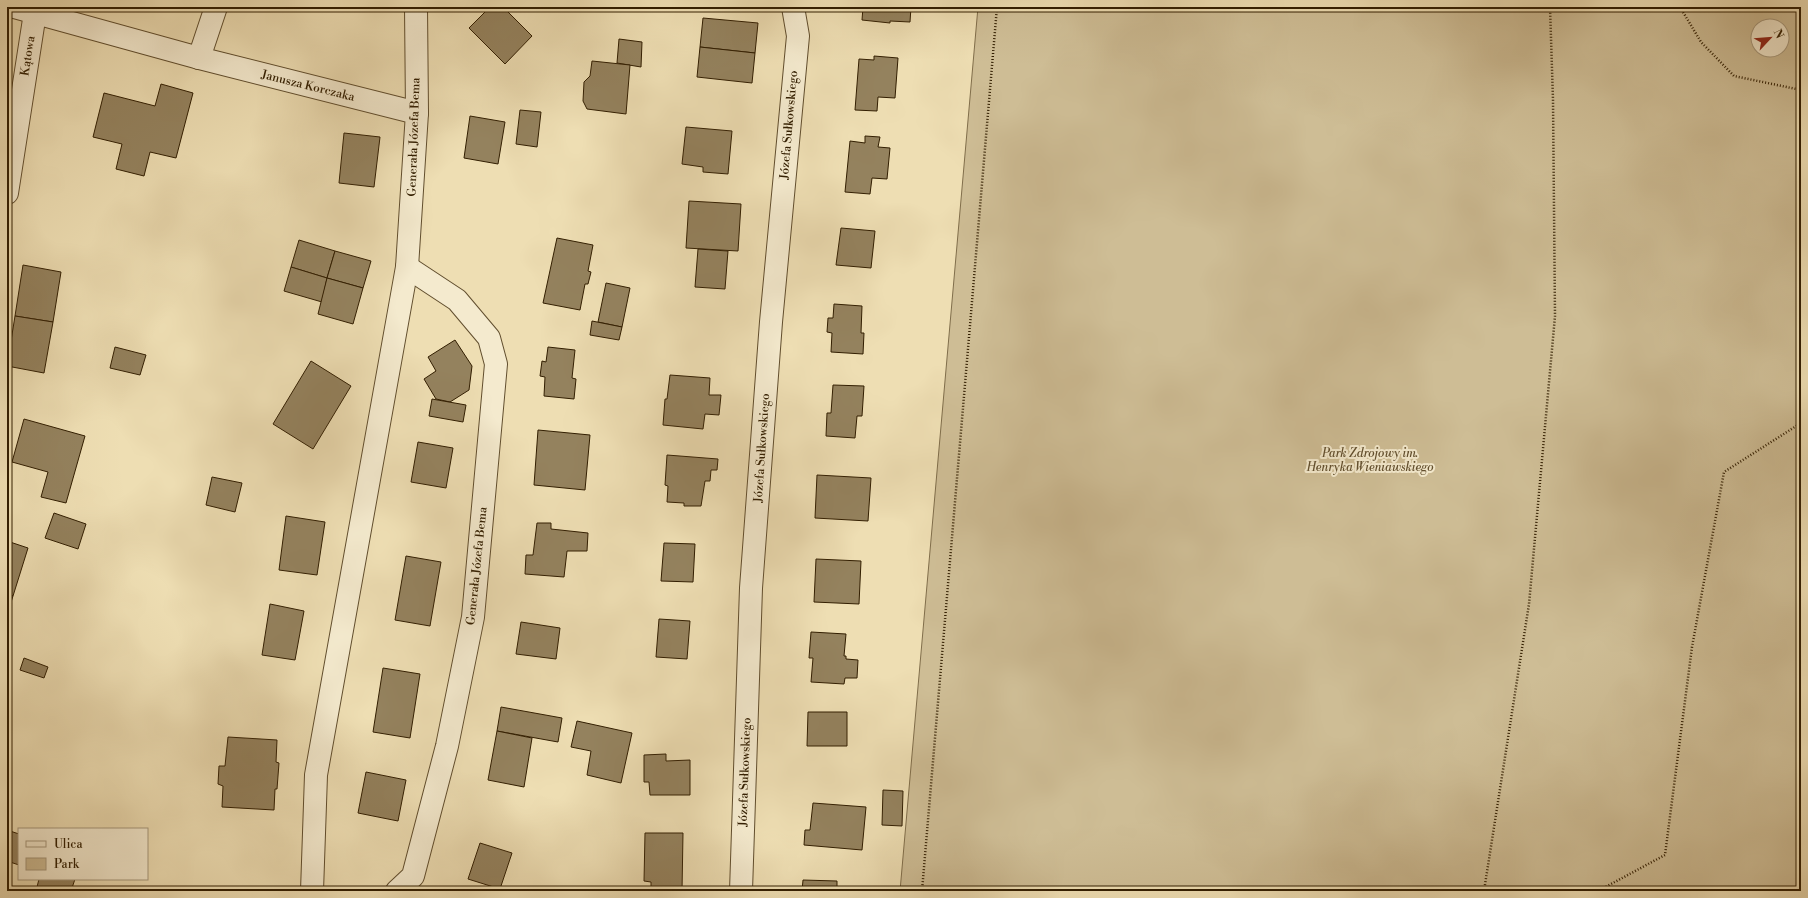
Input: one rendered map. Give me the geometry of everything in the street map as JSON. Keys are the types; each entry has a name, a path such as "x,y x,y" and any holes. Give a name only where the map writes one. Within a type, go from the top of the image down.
{"street":[{"path":"199,58 216,7"},
{"name":"Generała Józefa Bema","path":"312,891 316,775 407,267 417,113 416,7"},
{"name":"Józefa Sułkowskiego","path":"741,891 751,588 771,322 798,36 793,7"},
{"name":"Janusza Korczaka","path":"24,10 199,58 417,113"},
{"name":"Kątowa","path":"7,193 24,10"},
{"name":"Generała Józefa Bema","path":"397,891 413,876 447,746 473,617 496,364 489,338 457,300 407,267"}],"path":[{"path":"922,891 997,7"},
{"path":"1484,891 1529,604 1555,316 1553,100 1550,7"},
{"path":"1680,7 1701,42 1734,76 1801,90"},
{"path":"1598,891 1665,856 1692,647 1724,472 1801,423"}],"green space":[{"name":"Park Zdrojowy im. Henryka Wieniawskiego","path":"978,7 1801,7 1801,891 900,891"}],"building":[{"path":"490,7 503,7 532,36 505,64 469,28"},
{"path":"863,7 911,7 910,22 890,21 890,23 862,20"},
{"path":"703,18 758,23 755,53 700,47"},
{"path":"619,39 642,42 641,67 617,63"},
{"path":"700,47 755,53 752,83 697,77"},
{"path":"874,56 898,58 895,98 878,97 877,111 855,110 859,59 874,60"},
{"path":"592,61 630,65 626,114 587,109 583,101 584,82 590,76"},
{"path":"161,84 193,93 176,158 150,152 144,176 116,169 122,144 93,137 104,93 155,106"},
{"path":"520,110 541,112 537,147 516,144"},
{"path":"470,116 505,122 498,164 464,158"},
{"path":"686,127 732,131 728,174 703,172 703,167 682,164"},
{"path":"344,133 380,137 374,187 339,183"},
{"path":"865,136 880,137 878,147 890,148 887,179 872,178 870,194 845,192 850,141 865,143"},
{"path":"689,201 741,204 738,251 686,248"},
{"path":"841,228 875,231 871,268 836,265"},
{"path":"557,238 593,245 588,271 591,272 588,284 585,284 580,310 543,303"},
{"path":"299,240 335,251 327,278 291,267"},
{"path":"698,249 728,251 725,289 695,287"},
{"path":"335,251 371,261 363,288 327,278"},
{"path":"23,265 61,272 53,322 15,316"},
{"path":"291,267 327,278 322,302 284,291"},
{"path":"327,278 363,288 353,324 318,314"},
{"path":"606,283 630,288 622,327 598,322"},
{"path":"834,304 862,306 861,333 864,333 863,354 831,352 832,333 827,332 828,318 833,318"},
{"path":"15,316 53,322 44,373 7,366"},
{"path":"592,321 622,327 619,340 590,335"},
{"path":"455,340 472,366 469,390 450,402 436,399 424,379 436,371 428,357"},
{"path":"115,347 146,355 140,375 110,368"},
{"path":"548,347 575,350 572,378 576,379 574,399 544,396 545,377 540,376 542,361 546,362"},
{"path":"311,361 351,386 313,449 273,424"},
{"path":"670,375 710,378 709,395 721,395 719,415 705,414 703,429 663,425 665,399 667,399"},
{"path":"833,385 864,386 862,416 857,416 855,438 826,436 827,413 831,413"},
{"path":"432,399 466,405 463,422 429,416"},
{"path":"24,419 85,436 66,503 41,497 48,472 12,462"},
{"path":"538,430 590,435 585,490 534,485"},
{"path":"418,442 453,448 446,488 411,482"},
{"path":"667,455 718,459 717,470 711,470 710,481 705,481 701,506 684,506 684,503 667,502 668,486 665,485"},
{"path":"817,475 871,478 868,521 815,518"},
{"path":"212,477 242,483 235,512 206,505"},
{"path":"54,513 86,524 78,549 45,538"},
{"path":"286,516 325,522 317,575 279,570"},
{"path":"537,523 551,523 551,529 588,533 587,551 567,551 564,577 525,574 526,555 533,555"},
{"path":"7,541 28,548 13,596 7,594"},
{"path":"664,543 695,544 693,582 661,581"},
{"path":"406,556 441,562 430,626 395,620"},
{"path":"816,559 861,561 859,604 814,602"},
{"path":"7,594 13,596 7,615"},
{"path":"270,604 304,611 295,660 262,655"},
{"path":"659,619 690,621 687,659 656,657"},
{"path":"521,622 560,628 556,659 516,654"},
{"path":"811,632 846,634 844,656 846,656 846,659 858,660 857,678 845,678 844,684 811,682 813,658 809,658"},
{"path":"24,658 48,667 44,678 20,670"},
{"path":"383,668 420,674 410,738 373,732"},
{"path":"501,707 562,718 558,742 497,731"},
{"path":"808,712 847,712 847,746 807,746"},
{"path":"577,721 632,733 621,783 587,775 591,751 571,747"},
{"path":"497,731 532,738 524,787 488,780"},
{"path":"228,737 277,740 276,762 279,763 277,789 275,789 274,810 222,807 223,786 218,784 219,766 225,766"},
{"path":"666,754 666,761 690,760 690,795 650,795 649,782 644,782 644,755"},
{"path":"366,772 406,780 398,821 358,813"},
{"path":"883,790 903,791 902,826 882,825"},
{"path":"813,803 866,807 862,850 804,845 805,830 810,830"},
{"path":"7,830 18,834 18,865 7,861"},
{"path":"645,833 683,833 682,891 651,891 651,882 644,881"},
{"path":"480,843 512,853 500,889 468,879"},
{"path":"39,880 75,880 71,891 36,891"},
{"path":"803,880 837,881 837,891 802,891"}]}
